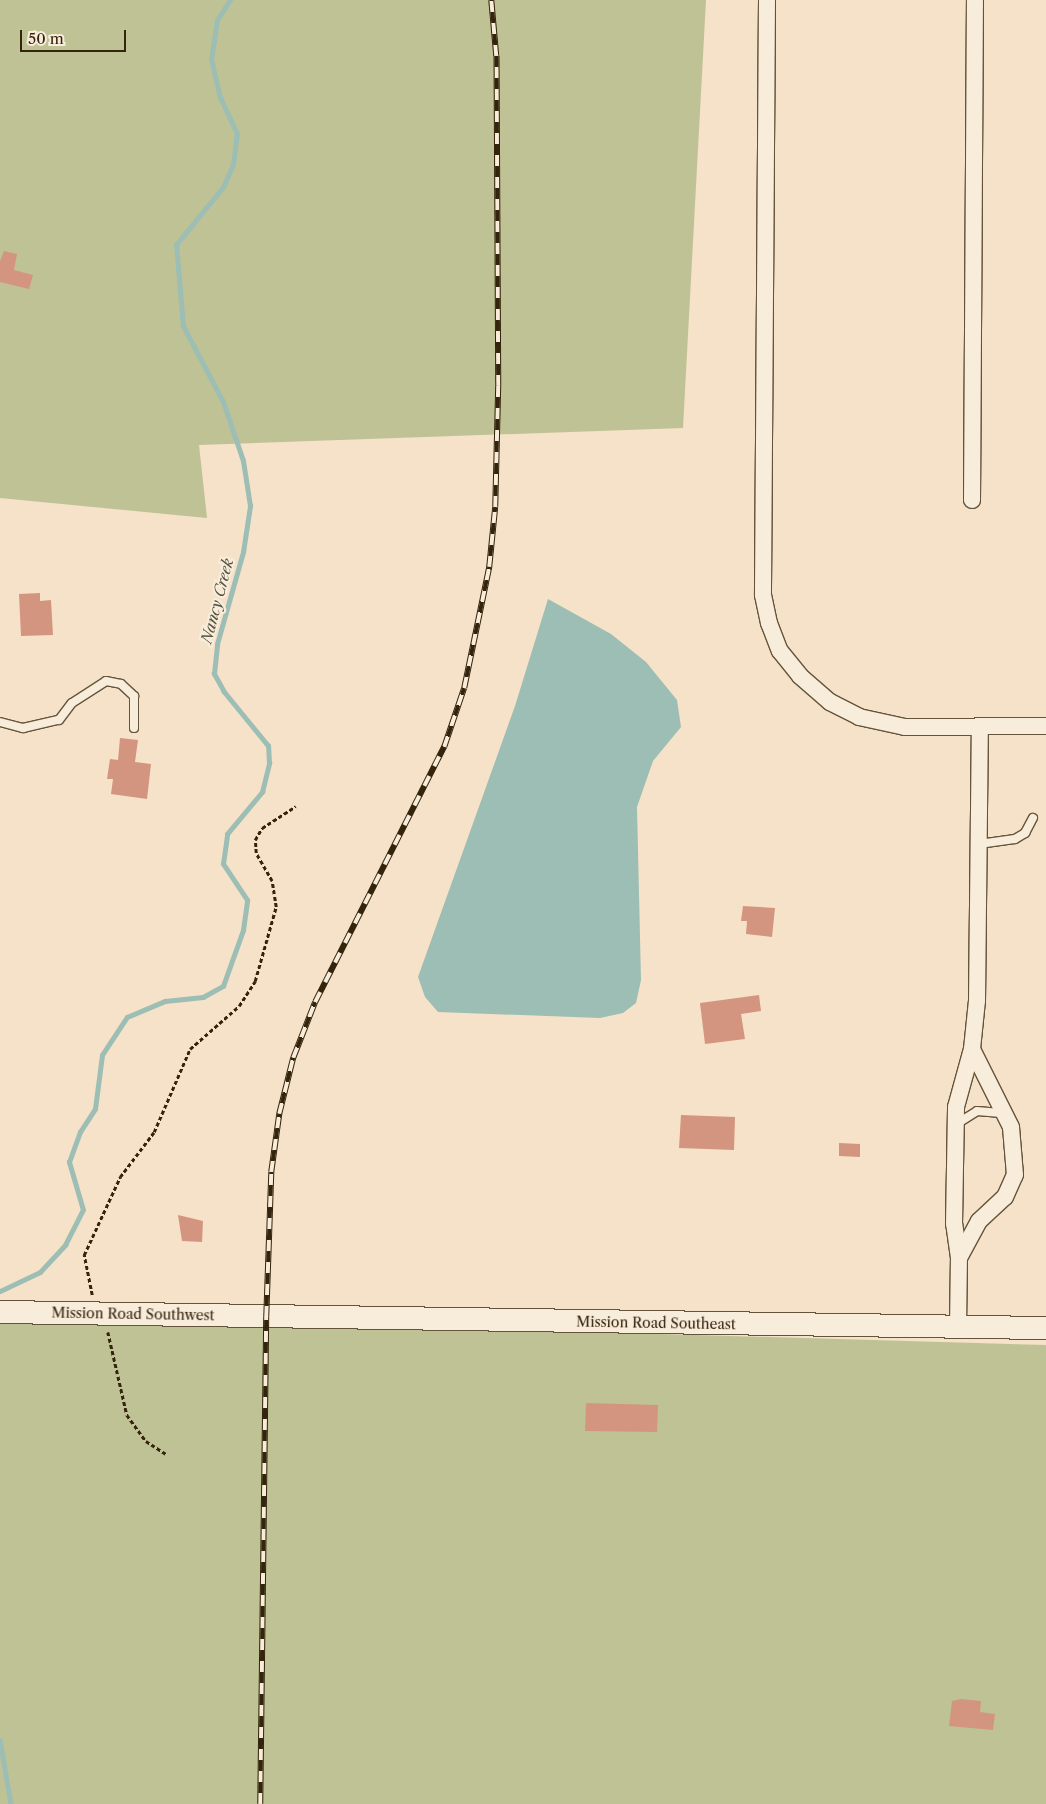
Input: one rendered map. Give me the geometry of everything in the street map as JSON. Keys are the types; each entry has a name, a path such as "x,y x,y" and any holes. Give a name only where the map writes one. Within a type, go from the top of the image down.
{"main road":[{"name":"Mission Road Southwest","path":"0,1312 266,1317"},
{"name":"Mission Road Southeast","path":"266,1317 1046,1328"}],"street":[{"path":"767,0 763,595 769,623 780,651 800,676 830,702 859,717 905,727 1046,726"},
{"path":"972,500 975,0"},
{"path":"958,1327 959,1258 954,1224 956,1125 960,1086 972,1049 977,1001 980,727"},
{"path":"959,1258 979,1220 1005,1197 1012,1185 1014,1141 1006,1114 972,1049"}],"lane":[{"path":"0,722 23,728 59,720 72,703 106,681 121,684 134,696 134,728"},
{"path":"979,844 1015,839 1025,834 1033,818"},
{"path":"956,1125 968,1114 986,1109 1006,1114"}],"path":[{"path":"166,1454 146,1441 127,1415 84,1255 120,1177 154,1132 190,1049 239,1006 255,981 276,907 272,881 256,852 255,840 262,828 296,806"}],"green space":[{"path":"0,0 706,0 683,428 199,445 207,518 0,498"},
{"path":"0,1315 1046,1345 1046,1804 0,1804"}],"water":[{"path":"548,599 611,634 646,662 677,700 681,727 653,761 637,807 641,980 636,1003 623,1013 600,1018 438,1012 425,997 418,977 515,706"}],"building":[{"path":"4,251 17,254 14,270 33,275 29,289 0,282 0,261"},
{"path":"40,593 40,601 51,600 53,635 21,636 19,594"},
{"path":"120,738 138,740 135,762 151,764 147,799 111,794 113,779 107,779 110,759 118,760"},
{"path":"743,906 775,908 772,937 746,934 747,921 741,921"},
{"path":"759,995 761,1011 741,1014 745,1039 705,1044 700,1003"},
{"path":"681,1115 735,1117 734,1150 679,1148"},
{"path":"839,1143 860,1144 860,1157 839,1156"},
{"path":"178,1215 203,1221 202,1242 182,1241"},
{"path":"586,1403 658,1405 657,1432 585,1431"},
{"path":"961,1699 981,1701 980,1712 995,1714 993,1730 949,1726 952,1701"}],"waterway":[{"name":"Nancy Creek","path":"0,1291 40,1272 65,1245 83,1210 69,1162 80,1132 95,1109 102,1055 127,1017 165,1001 203,997 223,986 243,930 247,900 223,864 227,834 262,792 269,763 268,746 224,692 214,674 217,644 243,552 250,506 243,461 223,402 183,326 176,245 223,187 233,165 237,134 220,98 211,60 217,20 230,0"},
{"name":"Nancy Creek","path":"0,1740 11,1804"}],"railway":[{"path":"260,1804 266,1317 271,1172 279,1114 293,1058 315,1002 444,747 464,688 489,567 495,507 498,386 496,56 491,0"}]}
